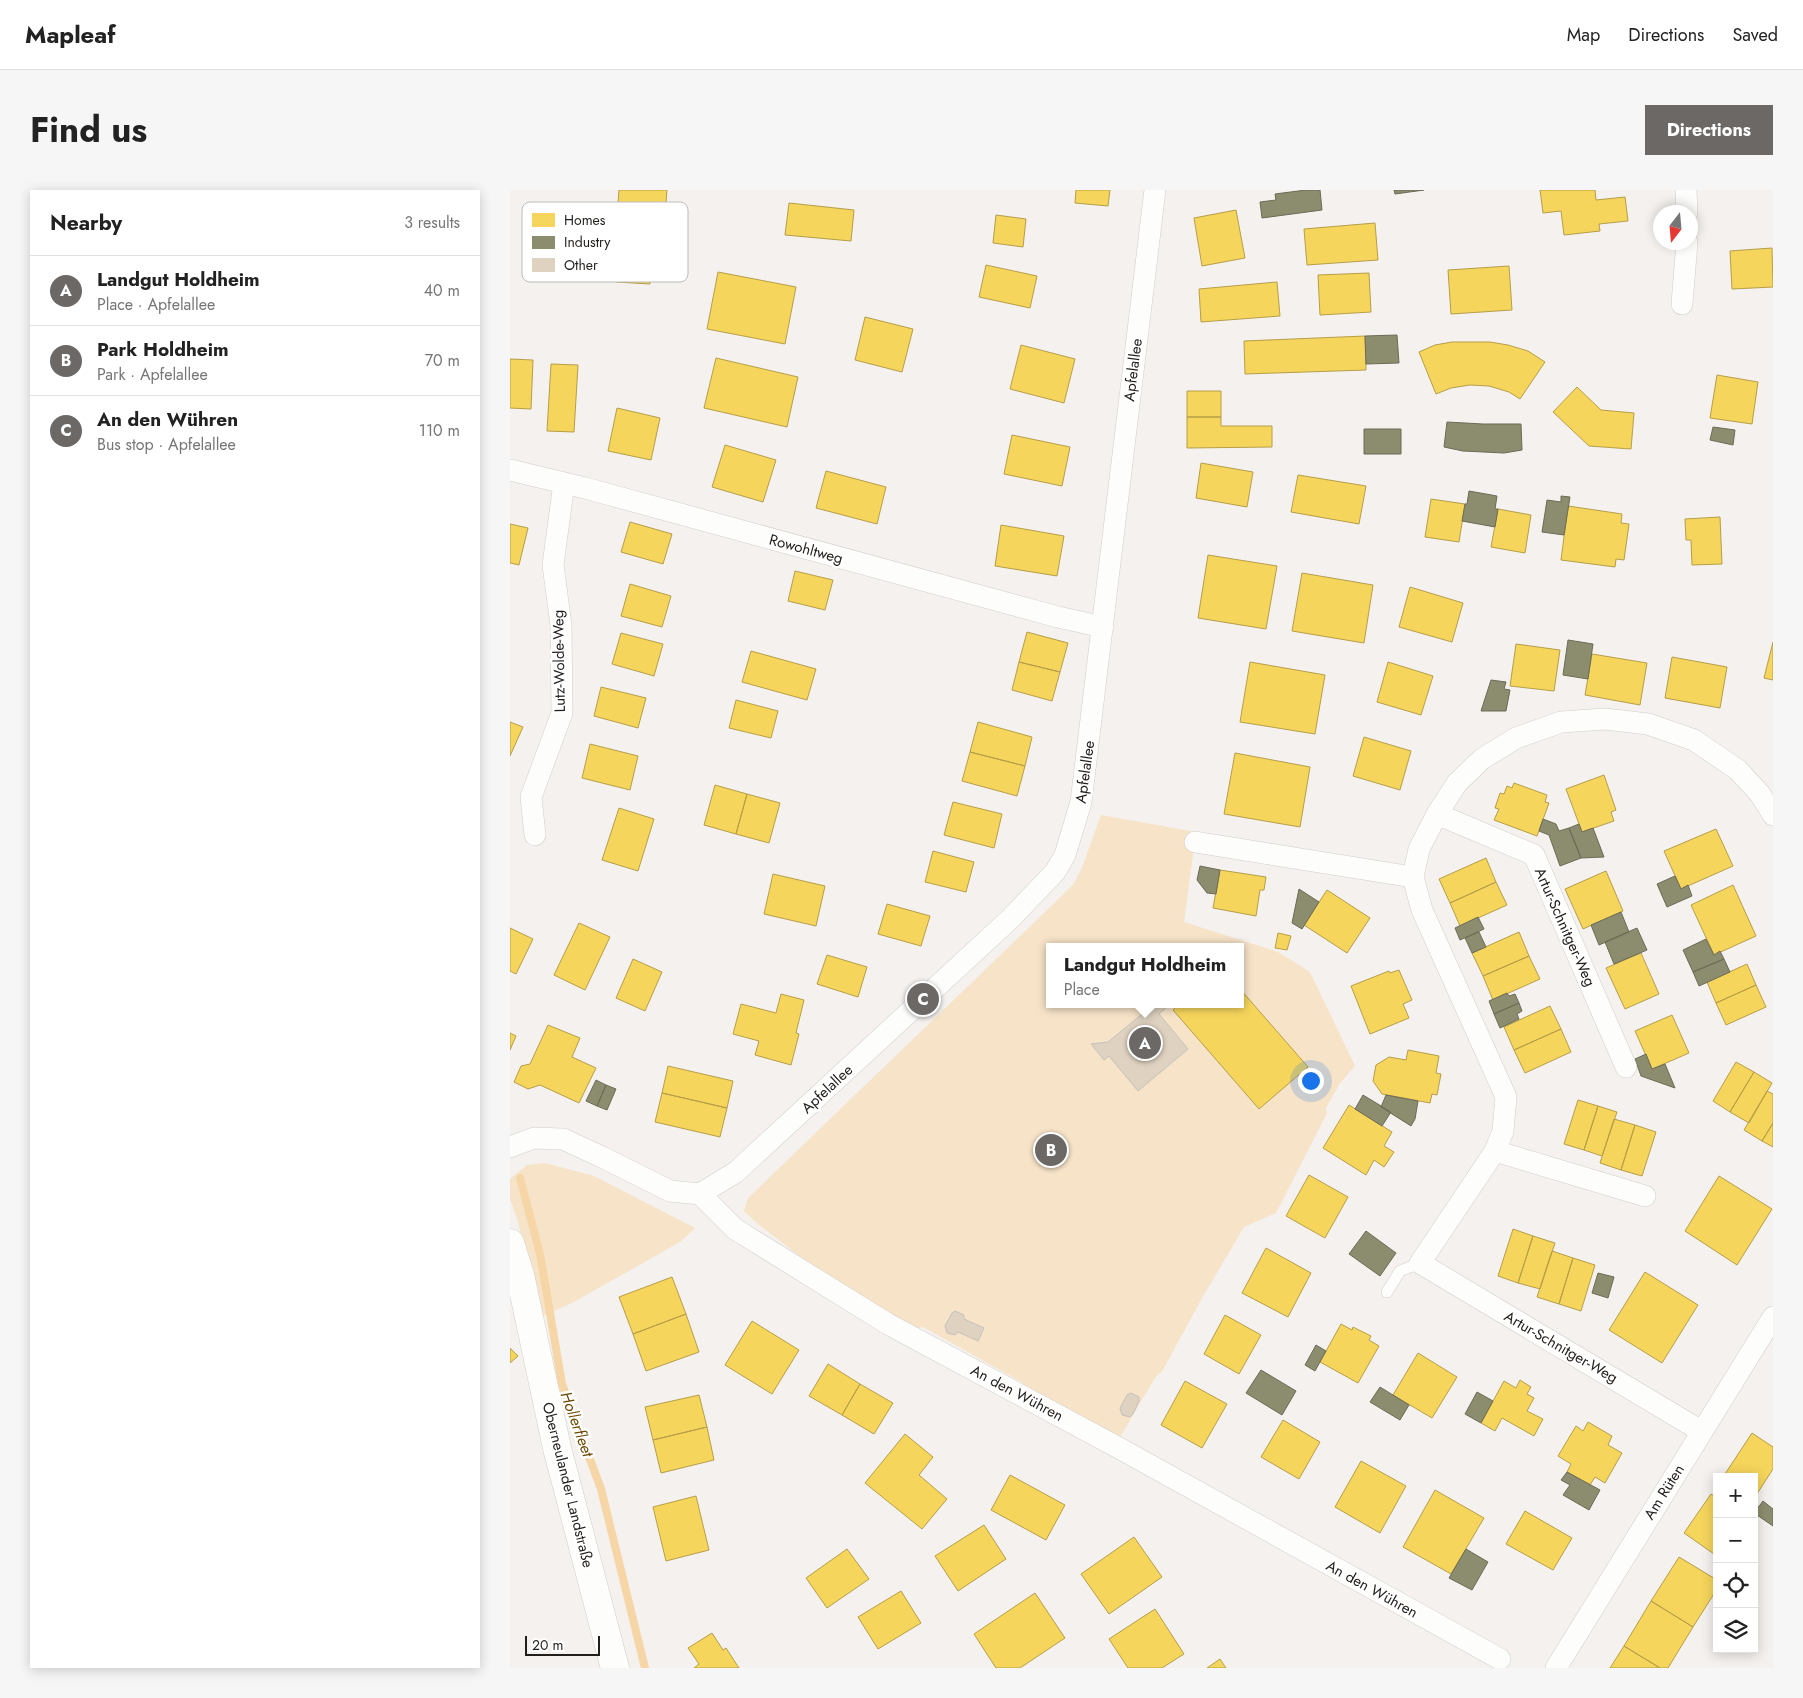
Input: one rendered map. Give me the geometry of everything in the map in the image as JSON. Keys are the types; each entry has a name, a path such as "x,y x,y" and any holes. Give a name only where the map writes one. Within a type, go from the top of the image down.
{"street":[{"name":"Apfelallee","path":"700,1194 736,1172 1003,926 1056,872 1065,856 1082,802 1155,190"},
{"path":"1686,190 1687,205"},
{"path":"1682,304 1686,250"},
{"name":"Rowohltweg","path":"510,470 564,482 1058,617 1103,627"},
{"name":"Lutz-Wolde-Weg","path":"535,835 531,797 562,713 561,625 553,565 564,482"},
{"path":"1420,1263 1495,1151 1503,1132 1506,1097 1422,910 1413,876 1419,849 1437,814 1457,783 1482,759 1516,738 1562,722 1606,719 1648,724 1694,740 1738,770 1760,794 1773,815"},
{"name":"Artur-Schnitger-Weg","path":"1437,814 1534,855 1626,1067"},
{"path":"1195,842 1413,876"},
{"path":"510,1147 534,1138 563,1139 602,1156 670,1191 700,1194"},
{"path":"1495,1151 1645,1196"},
{"name":"An den Wühren","path":"700,1194 735,1229 888,1324 1119,1448 1500,1659"},
{"name":"Oberneulander Landstraße","path":"510,1242 520,1275 557,1448 615,1668"},
{"name":"Artur-Schnitger-Weg","path":"1420,1263 1702,1431"},
{"name":"Am Rüten","path":"1556,1668 1773,1317"}],"lane":[{"path":"1387,1292 1400,1271 1420,1263"}],"shaded area":[{"path":"1101,815 1196,832 1184,922 1278,952 1310,972 1355,1066 1340,1083 1326,1108 1327,1113 1276,1213 1244,1227 1202,1298 1163,1370 1155,1378 1120,1437 1023,1390 1023,1383 923,1327 909,1330 848,1294 744,1211 748,1198 1073,885 1081,870"},
{"path":"545,1163 594,1176 695,1228 680,1242 572,1303 540,1317 517,1218 510,1199 510,1179 527,1165"}],"building: Homes":[{"path":"619,190 667,190 666,202 618,202"},
{"path":"1076,190 1110,190 1108,206 1075,203"},
{"path":"1540,190 1595,190 1596,200 1625,197 1628,221 1599,224 1600,231 1564,235 1561,211 1543,213"},
{"path":"789,203 854,210 851,241 785,235"},
{"path":"1236,210 1245,258 1202,266 1194,218"},
{"path":"996,215 1026,219 1023,247 993,243"},
{"path":"1375,223 1378,260 1307,265 1304,229"},
{"path":"1772,248 1773,287 1732,289 1730,251"},
{"path":"986,265 1037,276 1030,308 979,297"},
{"path":"1509,266 1512,310 1451,314 1448,270"},
{"path":"718,272 796,287 785,344 707,329"},
{"path":"1369,273 1371,312 1320,315 1318,275"},
{"path":"616,282 650,282 650,284"},
{"path":"1277,282 1280,316 1201,322 1199,289"},
{"path":"865,317 913,329 902,372 855,360"},
{"path":"1365,336 1366,370 1245,374 1244,341"},
{"path":"1452,342 1490,342 1508,345 1528,351 1545,362 1520,399 1509,392 1489,386 1470,385 1451,388 1436,394 1419,352 1435,345"},
{"path":"1021,345 1075,359 1064,403 1010,389"},
{"path":"716,358 798,377 787,427 704,408"},
{"path":"510,359 533,360 531,409 510,408"},
{"path":"551,364 578,365 574,432 547,431"},
{"path":"1717,375 1758,382 1752,424 1710,418"},
{"path":"1577,387 1601,410 1634,413 1631,449 1589,446 1553,412"},
{"path":"1187,391 1221,391 1221,417 1187,417"},
{"path":"617,408 660,418 651,460 608,451"},
{"path":"1187,417 1221,417 1221,426 1272,426 1272,447 1187,448"},
{"path":"1012,435 1070,447 1062,486 1004,474"},
{"path":"725,445 776,460 763,502 712,487"},
{"path":"1201,463 1253,472 1247,507 1196,498"},
{"path":"826,471 886,487 877,524 816,508"},
{"path":"1298,475 1366,486 1359,524 1291,512"},
{"path":"1431,499 1465,504 1459,542 1425,537"},
{"path":"1568,506 1622,514 1621,523 1629,524 1624,560 1616,559 1615,567 1561,560"},
{"path":"1498,509 1531,515 1525,553 1491,547"},
{"path":"1720,517 1722,564 1692,565 1691,540 1686,540 1685,519"},
{"path":"630,522 672,534 663,564 621,552"},
{"path":"510,524 528,528 519,565 510,563"},
{"path":"1001,525 1064,536 1057,576 995,566"},
{"path":"1208,555 1277,566 1266,629 1198,618"},
{"path":"795,571 833,580 825,610 788,601"},
{"path":"1302,573 1373,585 1364,643 1292,631"},
{"path":"630,584 671,596 662,627 621,616"},
{"path":"1410,587 1463,603 1452,642 1399,627"},
{"path":"1027,632 1068,643 1060,672 1019,662"},
{"path":"621,633 663,644 654,676 612,664"},
{"path":"1773,642 1773,680 1764,678"},
{"path":"1516,644 1560,650 1554,691 1510,686"},
{"path":"751,651 816,669 807,700 742,682"},
{"path":"1592,654 1647,663 1640,705 1585,695"},
{"path":"1672,657 1727,667 1720,708 1665,698"},
{"path":"1019,662 1060,672 1052,701 1012,690"},
{"path":"1250,662 1325,675 1315,734 1240,722"},
{"path":"1388,662 1433,676 1421,715 1377,702"},
{"path":"601,687 646,698 638,728 594,716"},
{"path":"736,700 778,711 771,738 729,728"},
{"path":"510,722 523,727 510,756"},
{"path":"978,722 1032,737 1025,766 970,752"},
{"path":"1364,737 1411,751 1400,790 1353,776"},
{"path":"590,744 638,756 630,790 582,778"},
{"path":"970,752 1025,766 1017,796 962,781"},
{"path":"1235,753 1310,767 1300,827 1224,814"},
{"path":"1604,775 1616,810 1611,812 1614,821 1582,832 1566,789"},
{"path":"1514,783 1547,795 1545,802 1549,803 1537,836 1494,820 1499,809 1495,808 1500,793 1504,794 1507,786 1512,788"},
{"path":"715,785 747,794 736,834 704,825"},
{"path":"747,794 780,803 769,843 736,834"},
{"path":"953,802 1002,814 994,848 944,835"},
{"path":"619,808 654,819 638,871 602,860"},
{"path":"1716,829 1733,866 1681,889 1664,851"},
{"path":"933,851 974,862 966,892 925,882"},
{"path":"1486,858 1496,882 1450,903 1439,879"},
{"path":"1220,870 1266,877 1264,890 1260,890 1256,916 1213,908"},
{"path":"1606,871 1623,911 1583,929 1565,889"},
{"path":"773,874 825,886 816,926 764,914"},
{"path":"1496,882 1507,905 1460,926 1450,903"},
{"path":"1733,885 1756,936 1714,955 1691,905"},
{"path":"1327,890 1370,918 1347,953 1304,925"},
{"path":"887,904 930,916 921,946 878,934"},
{"path":"579,923 610,937 585,990 554,975"},
{"path":"510,928 533,939 516,974 510,971"},
{"path":"1519,932 1529,956 1483,976 1472,953"},
{"path":"1278,933 1291,936 1287,950 1275,948"},
{"path":"1641,953 1659,994 1625,1009 1606,968"},
{"path":"827,955 867,967 858,997 817,984"},
{"path":"1529,956 1540,979 1493,1000 1483,976"},
{"path":"633,959 662,972 645,1011 616,998"},
{"path":"1747,964 1756,985 1716,1003 1707,982"},
{"path":"1399,970 1412,1000 1403,1004 1409,1018 1370,1034 1351,986 1389,971 1390,973"},
{"path":"1756,985 1766,1007 1726,1025 1716,1003"},
{"path":"781,994 804,1000 796,1033 799,1034 791,1065 755,1055 759,1041 733,1034 741,1004 776,1013"},
{"path":"1244,994 1308,1067 1259,1109 1173,1010 1175,1008 1244,1008"},
{"path":"1550,1006 1561,1029 1514,1050 1504,1027"},
{"path":"1672,1015 1689,1053 1652,1069 1635,1031"},
{"path":"548,1025 580,1038 572,1057 596,1068 579,1103 540,1085 528,1089 514,1082 521,1066 530,1064"},
{"path":"1561,1029 1571,1052 1525,1073 1514,1050"},
{"path":"510,1033 516,1036 510,1050"},
{"path":"1408,1050 1439,1056 1436,1073 1441,1074 1437,1095 1432,1094 1430,1103 1382,1094 1373,1081 1376,1065 1389,1057 1406,1060"},
{"path":"1736,1062 1754,1072 1730,1112 1713,1101"},
{"path":"668,1066 733,1081 727,1108 662,1093"},
{"path":"1754,1072 1772,1083 1749,1123 1730,1112"},
{"path":"1767,1091 1773,1094 1773,1123 1762,1141 1744,1130"},
{"path":"662,1093 727,1108 720,1137 655,1122"},
{"path":"1578,1100 1598,1106 1584,1150 1564,1144"},
{"path":"1349,1105 1392,1132 1384,1146 1394,1152 1384,1167 1374,1160 1366,1175 1323,1148"},
{"path":"1598,1106 1617,1112 1602,1156 1584,1150"},
{"path":"1614,1119 1635,1125 1621,1170 1600,1163"},
{"path":"1773,1123 1773,1147 1762,1141"},
{"path":"1635,1125 1656,1132 1642,1176 1621,1170"},
{"path":"1309,1175 1348,1197 1325,1238 1286,1216"},
{"path":"1719,1176 1772,1209 1737,1265 1685,1231"},
{"path":"1513,1229 1533,1236 1518,1283 1498,1276"},
{"path":"1533,1236 1555,1243 1540,1289 1518,1283"},
{"path":"1266,1248 1311,1273 1288,1317 1242,1293"},
{"path":"1552,1251 1573,1258 1559,1304 1537,1297"},
{"path":"1573,1258 1595,1265 1581,1311 1559,1304"},
{"path":"1645,1272 1698,1305 1662,1363 1609,1330"},
{"path":"672,1277 686,1314 633,1334 619,1297"},
{"path":"686,1314 699,1352 646,1371 633,1334"},
{"path":"1225,1315 1261,1335 1239,1374 1204,1354"},
{"path":"752,1321 799,1350 772,1394 725,1365"},
{"path":"1341,1324 1352,1330 1353,1327 1371,1336 1369,1340 1379,1346 1358,1383 1320,1362"},
{"path":"510,1348 518,1356 510,1363"},
{"path":"1418,1353 1457,1377 1432,1418 1393,1395"},
{"path":"828,1364 860,1384 842,1415 809,1396"},
{"path":"1520,1380 1531,1387 1527,1394 1534,1398 1527,1411 1543,1419 1534,1436 1502,1418 1495,1431 1481,1423 1504,1381 1516,1388"},
{"path":"1185,1381 1227,1404 1202,1448 1161,1425"},
{"path":"860,1384 893,1403 874,1434 842,1415"},
{"path":"699,1395 707,1427 653,1440 645,1407"},
{"path":"1283,1420 1320,1442 1299,1479 1261,1457"},
{"path":"1588,1422 1612,1436 1608,1445 1622,1453 1605,1483 1595,1477 1590,1485 1567,1472 1571,1464 1558,1456 1576,1426 1583,1431"},
{"path":"707,1427 714,1460 661,1473 653,1440"},
{"path":"1752,1433 1773,1447 1773,1469 1758,1492 1758,1473 1726,1473"},
{"path":"905,1434 933,1457 919,1475 947,1499 922,1529 865,1483"},
{"path":"1361,1461 1406,1486 1380,1533 1335,1507"},
{"path":"1010,1475 1065,1505 1046,1540 991,1510"},
{"path":"1435,1490 1484,1518 1451,1574 1403,1547"},
{"path":"1711,1494 1713,1495 1713,1553 1684,1533"},
{"path":"696,1496 709,1550 666,1561 653,1507"},
{"path":"1525,1511 1572,1538 1553,1570 1506,1544"},
{"path":"984,1525 1006,1559 958,1591 935,1556"},
{"path":"1134,1537 1162,1577 1109,1614 1081,1574"},
{"path":"847,1549 869,1579 827,1608 806,1578"},
{"path":"1679,1557 1713,1578 1713,1595 1693,1627 1651,1601"},
{"path":"901,1591 921,1623 878,1649 858,1617"},
{"path":"1035,1593 1065,1638 1020,1668 996,1668 974,1634"},
{"path":"1651,1601 1693,1627 1668,1668 1660,1668 1624,1646"},
{"path":"1155,1609 1184,1654 1162,1668 1128,1668 1109,1639"},
{"path":"712,1633 723,1650 726,1648 739,1668 694,1668 699,1664 688,1648"},
{"path":"1624,1646 1660,1668 1610,1668"},
{"path":"1220,1659 1226,1668 1207,1668"}],"building: Industry":[{"path":"1320,190 1322,210 1262,218 1260,202 1276,200 1275,194"},
{"path":"1394,190 1424,190 1395,194"},
{"path":"1397,335 1399,363 1366,364 1365,336"},
{"path":"1447,422 1521,424 1522,450 1504,453 1463,451 1444,447"},
{"path":"1713,427 1735,430 1733,445 1710,440"},
{"path":"1364,429 1401,429 1401,454 1364,454"},
{"path":"1469,491 1497,496 1495,509 1498,509 1495,527 1462,521"},
{"path":"1561,496 1570,497 1564,535 1542,532 1547,500 1561,502"},
{"path":"1568,640 1593,644 1588,679 1563,675"},
{"path":"1491,680 1506,682 1504,689 1510,690 1506,711 1481,711"},
{"path":"1543,819 1556,824 1559,831 1569,828 1581,858 1560,866 1549,835 1539,831"},
{"path":"1579,824 1582,832 1593,828 1604,857 1581,858 1569,828"},
{"path":"1200,866 1220,870 1216,894 1207,893 1197,880"},
{"path":"1675,876 1681,889 1688,885 1692,896 1667,907 1657,884"},
{"path":"1299,889 1319,902 1302,929 1292,923"},
{"path":"1621,912 1629,932 1599,945 1591,925"},
{"path":"1478,917 1484,929 1460,940 1455,928"},
{"path":"1637,928 1647,950 1614,964 1605,942"},
{"path":"1479,932 1486,947 1472,953 1465,938"},
{"path":"1706,939 1714,955 1720,951 1724,959 1693,972 1683,950"},
{"path":"1724,959 1730,972 1699,986 1693,972"},
{"path":"1507,993 1509,996 1515,994 1519,1003 1494,1014 1489,1001"},
{"path":"1519,1003 1522,1011 1517,1014 1519,1019 1500,1028 1494,1014"},
{"path":"1646,1054 1652,1069 1665,1064 1675,1088 1641,1076 1635,1059"},
{"path":"596,1080 606,1085 597,1106 586,1101"},
{"path":"606,1085 616,1089 607,1110 597,1106"},
{"path":"1363,1095 1391,1112 1382,1126 1355,1109"},
{"path":"1386,1095 1418,1101 1415,1119 1411,1126 1381,1107"},
{"path":"1366,1231 1396,1253 1380,1276 1349,1254"},
{"path":"1598,1273 1614,1277 1608,1298 1592,1293"},
{"path":"1316,1345 1326,1351 1315,1371 1305,1365"},
{"path":"1261,1370 1296,1391 1282,1415 1246,1393"},
{"path":"1380,1387 1409,1405 1400,1420 1370,1402"},
{"path":"1477,1392 1493,1401 1481,1423 1465,1414"},
{"path":"1567,1472 1600,1490 1589,1510 1563,1495 1570,1485 1561,1480"},
{"path":"1763,1501 1773,1509 1773,1526 1758,1516 1758,1508"},
{"path":"1466,1549 1488,1562 1472,1590 1449,1578"}],"building: Other":[{"path":"1145,1008 1166,1008 1159,1014 1188,1049 1138,1091 1109,1056 1104,1060 1091,1044 1108,1042 1141,1015"},
{"path":"955,1311 964,1315 964,1319 984,1328 978,1341 958,1332 955,1335 947,1333 945,1326"},
{"path":"1131,1393 1139,1397 1139,1401 1130,1417 1122,1415 1120,1408 1127,1395"}],"waterway":[{"name":"Hollerfleet","path":"520,1178 540,1254 562,1384 601,1489 645,1668"}],"place":[{"name":"An den Wühren","path":"923,999"},
{"name":"Landgut Holdheim","path":"1145,1043"},
{"name":"Park Holdheim","path":"1051,1150"}]}
